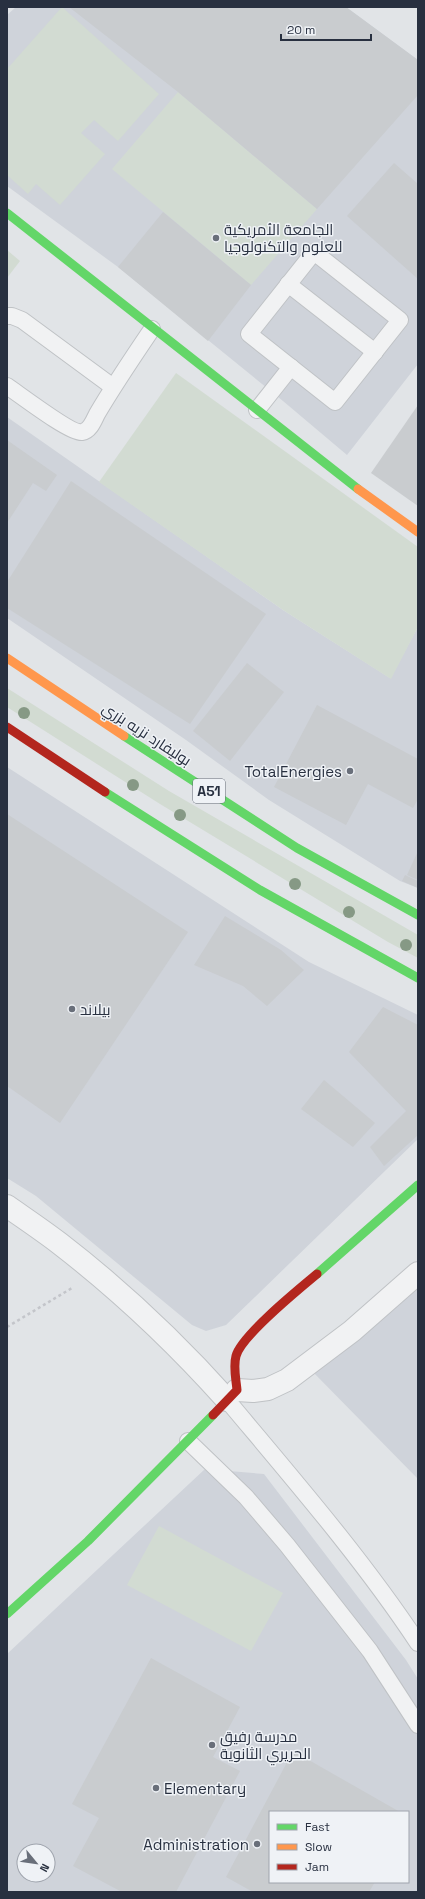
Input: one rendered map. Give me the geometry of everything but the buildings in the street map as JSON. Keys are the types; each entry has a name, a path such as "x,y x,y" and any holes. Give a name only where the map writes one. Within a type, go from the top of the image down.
{"main road":[{"path":"7,213 341,477 418,532"},
{"name":"بوليفارد نزيه بزري","path":"7,658 298,848 418,915"},
{"path":"7,727 131,810 270,897 416,978"},
{"path":"7,1614 88,1541 232,1395 236,1356 246,1338 306,1283 418,1186"}],"street":[{"path":"7,1206 58,1242 96,1273 232,1395 268,1389 287,1380 352,1331 418,1273"}],"lane":[{"path":"314,252 400,320 375,352 335,402 249,334 314,252"},
{"path":"288,284 375,352"},
{"path":"7,316 12,316 22,320 113,387"},
{"path":"7,386 65,426 76,432 83,432 89,428 113,387 152,329"},
{"path":"257,410 291,367"},
{"path":"232,1395 395,1608 418,1643"},
{"path":"188,1441 246,1497 287,1545 370,1651 418,1725"}],"path":[{"path":"7,1327 96,1273"}],"shaded area":[{"name":"الجامعة الأمريكية للعلوم والتكنولوجيا","path":"16,7 346,7 418,60 418,364 347,455 118,267 7,186 7,15"},
{"path":"62,7 159,94 118,141 94,120 81,133 105,154 60,205 36,184 28,194 7,175 7,69"},
{"path":"178,92 317,209 251,285 112,169"},
{"path":"7,250 20,261 7,278"},
{"path":"176,373 418,547 418,627 391,679 283,610 99,482"},
{"path":"7,417 283,610 390,678 418,627 418,888 400,881 269,800 186,740 7,618"},
{"path":"7,688 169,791 418,935 418,958 388,942 160,804 7,707"},
{"path":"7,767 309,962 418,1015 418,1139 226,1325 206,1331 192,1325 36,1196 7,1178"},
{"path":"418,1282 418,1479 313,1372"},
{"name":"مدرسة رفيق الحريري الثانوية","path":"205,1469 264,1474 406,1660 418,1679 418,1892 7,1892 7,1654"},
{"path":"159,1526 283,1593 251,1651 127,1585"}],"traffic: fast":[{"path":"7,213 358,489"},
{"path":"124,736 297,848 418,915"},
{"path":"105,792 260,890 418,978"},
{"path":"317,1274 418,1185"},
{"path":"7,1614 88,1541 213,1415"}],"traffic: slow":[{"path":"358,489 418,532"},
{"path":"7,658 124,736"}],"traffic: jam":[{"path":"7,727 105,792"},
{"path":"213,1415 237,1390 235,1364 236,1356 240,1347 259,1325 317,1274"}],"place":[{"name":"الجامعة الأمريكية للعلوم والتكنولوجيا","path":"216,238"},
{"name":"TotalEnergies","path":"350,771"},
{"name":"بيلاند","path":"72,1009"},
{"name":"مدرسة رفيق الحريري الثانوية","path":"212,1745"},
{"name":"Elementary","path":"156,1788"},
{"name":"Administration","path":"257,1844"}]}
